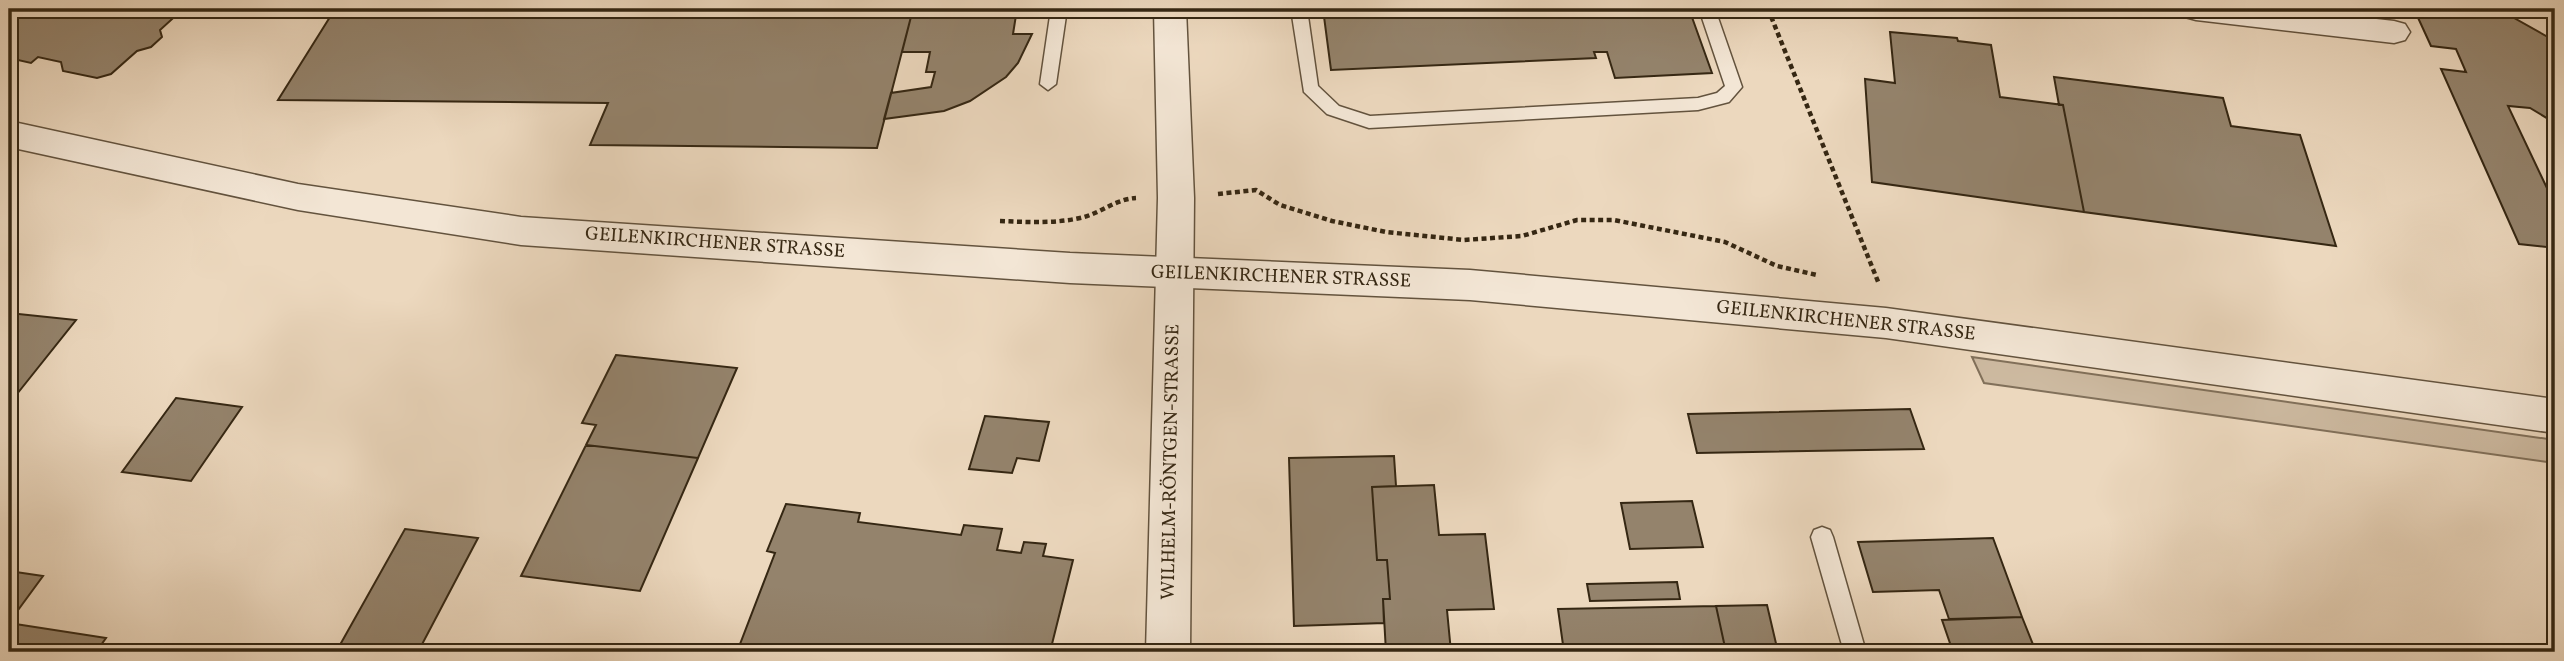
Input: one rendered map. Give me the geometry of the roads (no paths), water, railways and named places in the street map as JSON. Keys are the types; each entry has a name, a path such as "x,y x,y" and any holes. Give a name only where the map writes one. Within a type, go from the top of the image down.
{"street":[{"name":"WILHELM-RÖNTGEN-STRASSE","path":"1168,652 1176,198 1170,9"},
{"path":"2196,9 2394,32"},
{"name":"GEILENKIRCHENER STRASSE","path":"9,134 298,197 521,231 1070,268 1470,285 1886,323 2555,416"}],"lane":[{"path":"1048,84 1059,9"},
{"path":"1299,9 1310,88 1333,110 1369,122 1699,104 1723,98 1734,87 1707,9"},
{"path":"1822,537 1855,652"}]}
